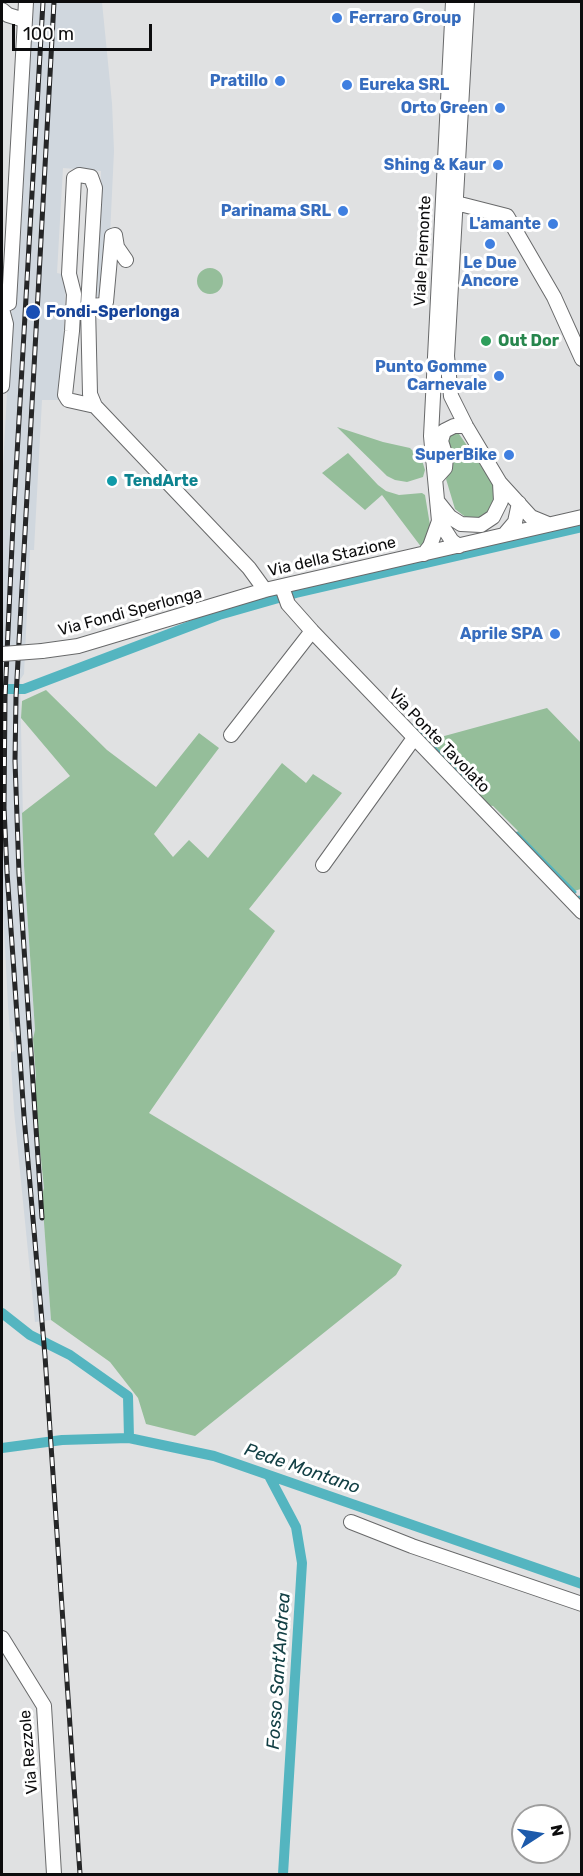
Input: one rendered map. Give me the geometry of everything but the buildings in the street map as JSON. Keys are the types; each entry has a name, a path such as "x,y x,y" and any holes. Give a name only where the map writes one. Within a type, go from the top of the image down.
{"street":[{"path":"2,386 6,324 2,308 9,303 26,2"},
{"name":"Viale Piemonte","path":"439,521 432,426 453,2"},
{"name":"Viale Piemonte","path":"467,2 447,356 451,396 500,483 531,517 549,524"},
{"path":"2,10 24,21"},
{"name":"Via della Stazione","path":"95,406 69,400 65,395 74,291 69,274 74,178 79,175 91,177 95,188 88,306 90,394 95,406 249,568 265,590 285,595 424,554 582,518"},
{"path":"456,203 507,216 554,297 582,359"},
{"path":"88,306 103,305 106,302 111,236 115,235 117,247 126,260"},
{"path":"74,291 90,291"},
{"path":"71,340 88,341"},
{"path":"436,478 445,468 446,457 441,441 444,431 454,426 466,426"},
{"path":"438,502 450,518 461,524 481,525 493,517 501,501 500,483"},
{"path":"504,535 515,522 519,503"},
{"path":"439,521 459,546"},
{"path":"424,554 430,546 439,521"},
{"name":"Via Fondi Sperlonga","path":"2,654 78,646 265,590"},
{"name":"Via Ponte Tavolato","path":"285,595 312,631 582,912"},
{"path":"231,735 312,631"},
{"path":"323,865 414,738"},
{"path":"351,1522 412,1546 582,1604"},
{"name":"Via Rezzole","path":"2,1638 44,1706 54,1875"}],"shaded area":[{"path":"31,2 102,2 112,103 114,151 107,298 97,297 101,171 63,168 57,273 66,275 61,400 42,400 34,550 30,550 24,674 20,680 24,866 35,1031 33,1039 36,1077 34,1094 44,1188 42,1195 51,1320 35,1322 14,1111 11,1052 15,1051 13,1033 10,1031 2,889 2,484 24,85"}],"green space":[{"path":"210,268 219,272 223,281 219,290 210,294 201,290 197,281 201,272"},
{"path":"337,427 410,448 422,460 425,470 423,477 407,482 387,476"},
{"path":"455,431 493,483 496,494 493,508 482,518 468,519 455,509 446,479 450,471 447,434"},
{"path":"348,453 386,491 399,495 422,493 425,495 431,531 422,548 382,495 365,510 322,473"},
{"path":"46,690 107,750 156,787 199,733 219,748 154,834 173,857 189,840 208,858 282,763 306,783 313,774 342,793 249,909 275,931 149,1113 402,1265 396,1275 195,1436 146,1424 138,1398 110,1362 51,1320 42,1195 44,1188 34,1094 36,1077 33,1039 35,1030 22,813 70,776 21,718 22,701"},
{"path":"547,708 581,743 581,889 574,891 516,834 518,831 493,806 486,805 426,741"}],"waterway":[{"path":"2,689 24,689 219,615 296,593 582,527"},
{"path":"413,725 474,789"},
{"path":"517,833 575,892"},
{"path":"579,897 582,900"},
{"path":"2,1313 30,1335 70,1355 128,1396 129,1438"},
{"name":"Pede Montano","path":"2,1448 62,1440 129,1438 214,1456 582,1584"},
{"name":"Fosso Sant'Andrea","path":"269,1476 296,1527 302,1563 283,1874"}],"railway":[{"path":"43,2 13,524 5,697 4,808 24,1116 45,1356 80,1874"},
{"path":"42,1218 19,873 15,761 16,697 54,2"}],"place":[{"name":"Ferraro Group","path":"337,18"},
{"name":"Pratillo","path":"280,81"},
{"name":"Eureka SRL","path":"347,85"},
{"name":"Orto Green","path":"500,108"},
{"name":"Shing & Kaur","path":"498,165"},
{"name":"Parinama SRL","path":"343,211"},
{"name":"L'amante","path":"553,224"},
{"name":"Le Due Ancore","path":"490,244"},
{"name":"Fondi-Sperlonga","path":"33,312"},
{"name":"Out Dor","path":"486,341"},
{"name":"Punto Gomme Carnevale","path":"499,376"},
{"name":"SuperBike","path":"509,455"},
{"name":"TendArte","path":"112,481"},
{"name":"Aprile SPA","path":"555,634"}]}
